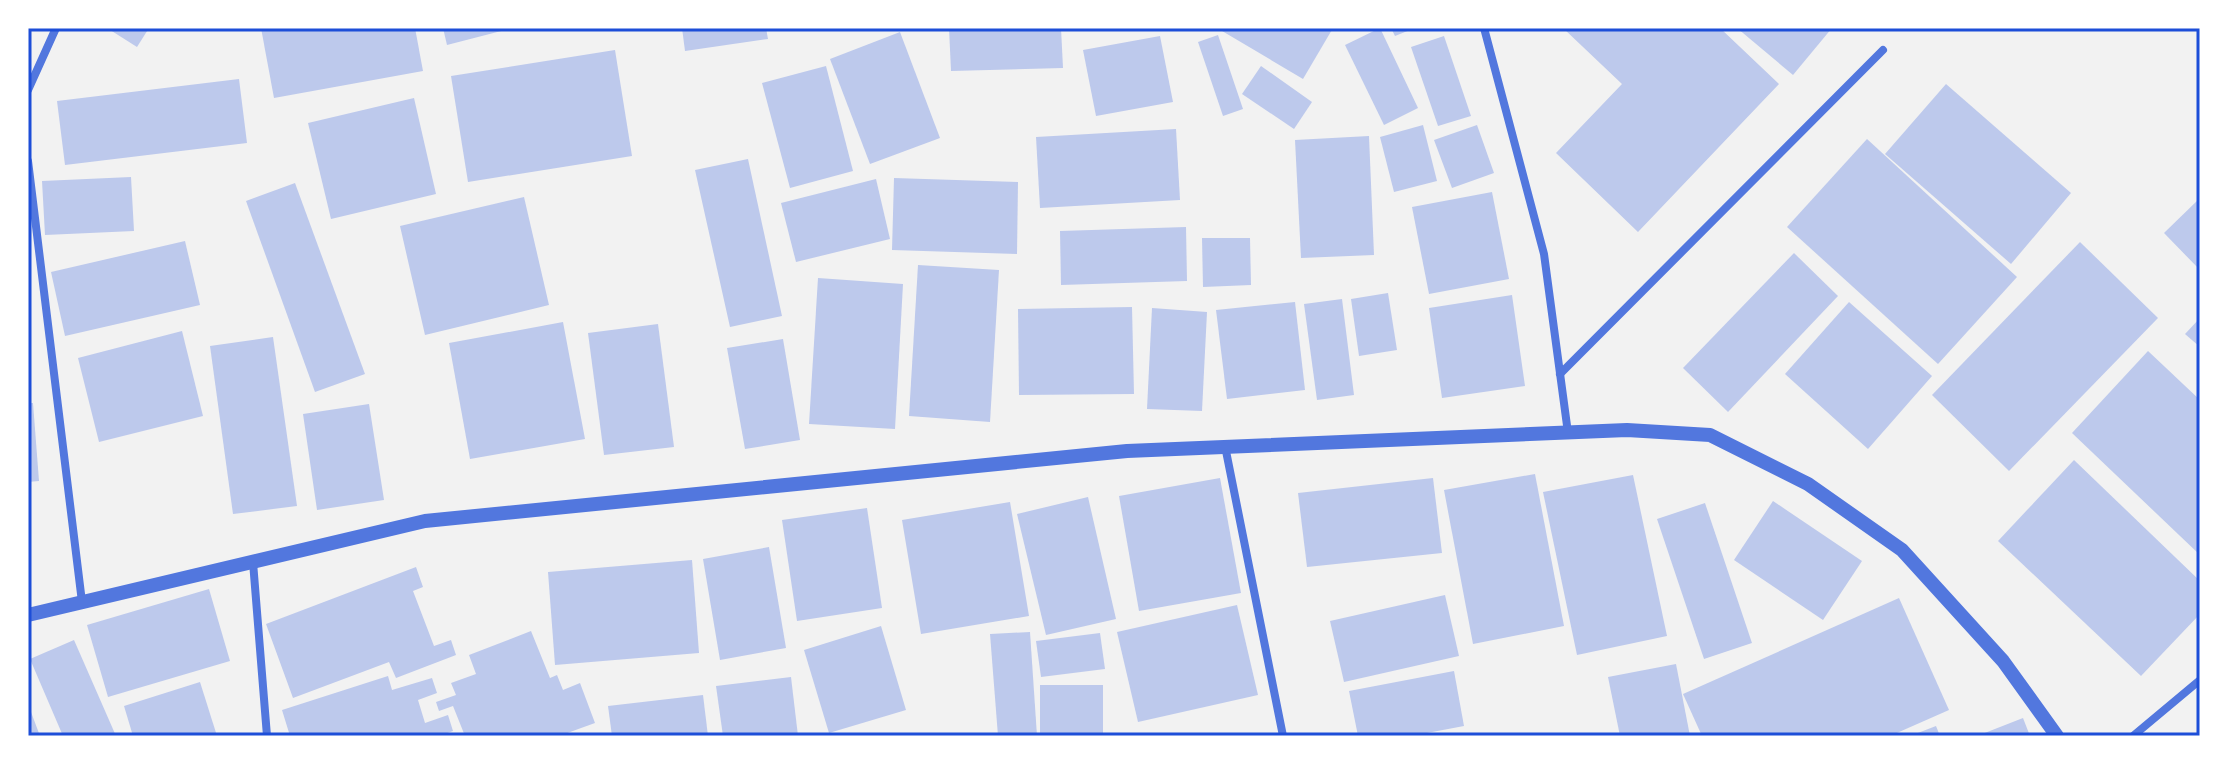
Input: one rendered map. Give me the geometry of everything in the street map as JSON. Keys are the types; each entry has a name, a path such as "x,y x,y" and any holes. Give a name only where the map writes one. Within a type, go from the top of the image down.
{"street":[{"path":"28,90 56,28"},
{"path":"1484,28 1544,254 1568,433"},
{"path":"1560,374 1883,50"},
{"path":"28,161 82,602"},
{"path":"28,615 425,521 1112,452 1627,430 1710,435 1808,484 1902,550 2003,661 2057,736"},
{"path":"1225,446 1283,736"},
{"path":"253,562 267,736"},
{"path":"2133,736 2200,680"}],"building":[{"path":"107,28 149,28 137,47"},
{"path":"261,28 415,28 423,71 274,98"},
{"path":"443,28 509,28 509,29 447,45"},
{"path":"682,28 766,28 768,39 685,51"},
{"path":"949,28 1061,28 1063,68 951,71"},
{"path":"1217,28 1333,28 1303,79"},
{"path":"1380,28 1418,108 1384,125 1345,45"},
{"path":"1391,28 1415,28 1395,36"},
{"path":"1563,28 1720,28 1779,84 1638,232 1556,153 1622,84"},
{"path":"1737,28 1832,28 1793,75"},
{"path":"900,32 940,138 870,164 830,59"},
{"path":"1218,35 1243,109 1223,116 1198,42"},
{"path":"1160,36 1173,102 1096,116 1083,50"},
{"path":"1444,36 1471,116 1438,126 1411,47"},
{"path":"615,50 632,156 468,182 451,76"},
{"path":"826,66 853,171 790,188 762,83"},
{"path":"1261,66 1312,102 1294,129 1242,94"},
{"path":"239,79 247,143 65,165 57,101"},
{"path":"1946,84 2071,193 2011,264 1885,154"},
{"path":"414,98 436,194 331,219 308,123"},
{"path":"1423,125 1437,181 1394,192 1380,137"},
{"path":"1477,125 1494,173 1452,188 1434,140"},
{"path":"1176,129 1180,200 1040,208 1036,137"},
{"path":"1369,136 1374,255 1301,258 1295,140"},
{"path":"1867,139 2017,277 1938,364 1787,227"},
{"path":"748,159 782,316 730,327 695,170"},
{"path":"131,177 134,231 45,235 42,181"},
{"path":"894,178 1018,182 1017,254 892,250"},
{"path":"876,179 890,239 796,262 781,203"},
{"path":"295,183 365,374 315,392 246,201"},
{"path":"1492,192 1509,279 1429,294 1412,207"},
{"path":"524,197 549,305 425,335 400,226"},
{"path":"2200,198 2200,270 2164,233"},
{"path":"1186,227 1187,281 1061,285 1060,231"},
{"path":"1202,238 1250,238 1251,285 1203,287"},
{"path":"185,241 200,305 65,336 51,272"},
{"path":"2080,242 2158,318 2009,471 1932,395"},
{"path":"1794,253 1838,296 1728,412 1683,368"},
{"path":"918,265 999,270 990,422 909,416"},
{"path":"818,278 903,284 895,429 809,424"},
{"path":"1388,293 1397,350 1359,356 1351,299"},
{"path":"1512,295 1525,386 1442,398 1429,308"},
{"path":"1342,299 1354,395 1317,400 1304,304"},
{"path":"1295,302 1305,390 1227,399 1216,310"},
{"path":"1849,302 1932,376 1868,449 1785,374"},
{"path":"1132,307 1134,394 1019,395 1018,309"},
{"path":"1152,308 1207,312 1202,411 1147,409"},
{"path":"2200,318 2200,347 2185,334"},
{"path":"563,322 585,439 470,459 449,343"},
{"path":"658,324 674,447 604,455 588,333"},
{"path":"182,331 203,416 99,442 78,358"},
{"path":"273,337 297,506 233,514 210,346"},
{"path":"783,339 800,440 745,449 727,348"},
{"path":"2148,351 2200,400 2200,555 2072,433"},
{"path":"28,403 33,403 39,481 28,482"},
{"path":"369,404 384,500 317,510 303,414"},
{"path":"2074,460 2200,581 2200,614 2141,676 1998,541"},
{"path":"1535,474 1564,626 1473,644 1444,490"},
{"path":"1633,475 1667,636 1577,655 1543,492"},
{"path":"1220,478 1241,593 1139,611 1119,496"},
{"path":"1433,478 1442,553 1307,567 1298,493"},
{"path":"1088,497 1116,619 1046,635 1017,514"},
{"path":"1773,501 1862,561 1823,620 1734,560"},
{"path":"1010,502 1029,616 921,634 902,520"},
{"path":"1705,503 1752,643 1704,659 1657,519"},
{"path":"867,508 882,608 797,621 782,520"},
{"path":"769,547 786,648 720,660 703,559"},
{"path":"692,560 699,653 555,665 548,572"},
{"path":"416,567 423,587 413,591 434,646 451,640 456,655 396,678 389,662 293,698 266,624"},
{"path":"209,589 230,661 108,697 87,625"},
{"path":"1445,595 1459,656 1344,682 1330,621"},
{"path":"1899,598 1949,710 1890,736 1702,736 1683,694"},
{"path":"1237,605 1258,695 1138,722 1117,632"},
{"path":"881,626 906,710 829,733 804,650"},
{"path":"531,631 550,678 557,675 563,690 580,683 595,723 559,736 465,736 453,706 439,711 436,702 456,695 451,683 476,674 469,655"},
{"path":"1030,632 1037,736 998,736 990,634"},
{"path":"1100,633 1105,669 1041,677 1036,641"},
{"path":"74,640 116,736 63,736 30,659"},
{"path":"1676,664 1690,736 1620,736 1608,677"},
{"path":"1454,671 1464,726 1411,736 1358,736 1349,691"},
{"path":"388,676 392,690 432,678 437,693 418,700 425,723 448,715 453,731 439,736 290,736 282,710"},
{"path":"791,677 798,736 723,736 716,686"},
{"path":"200,682 217,736 133,736 124,706"},
{"path":"1040,685 1103,685 1103,736 1040,736"},
{"path":"703,695 708,736 612,736 608,706"},
{"path":"28,704 40,736 28,736"},
{"path":"2023,718 2030,736 1977,736"},
{"path":"1936,726 1940,736 1910,736"}]}
